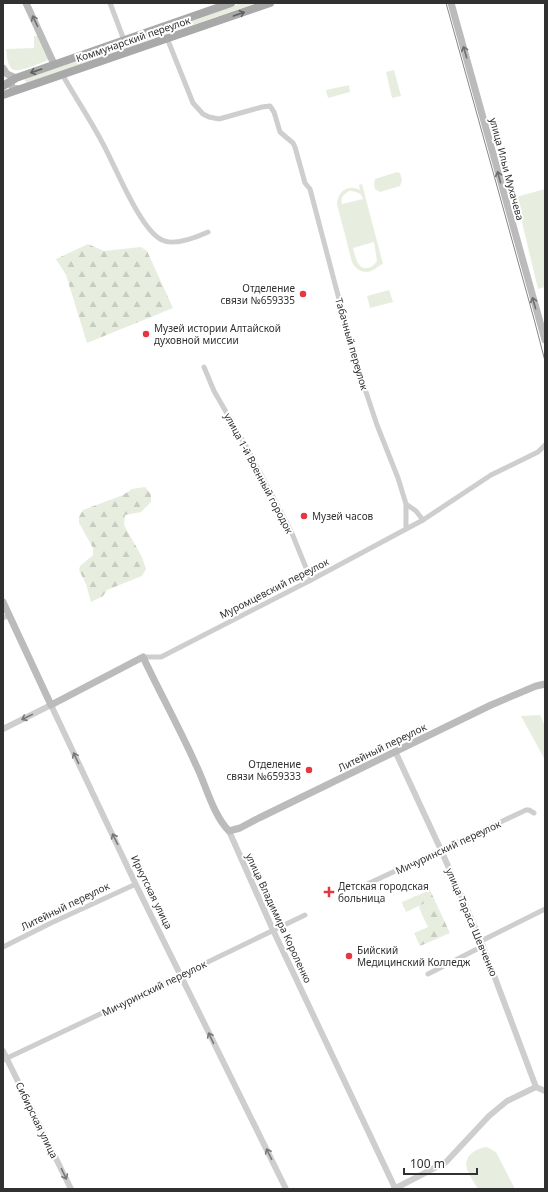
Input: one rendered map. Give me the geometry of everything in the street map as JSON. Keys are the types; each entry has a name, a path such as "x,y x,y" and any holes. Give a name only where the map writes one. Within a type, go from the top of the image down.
{"main road":[{"path":"26,3 54,64"},
{"name":"Коммунарский переулок","path":"3,86 16,78 54,64 232,3"},
{"name":"Коммунарский переулок","path":"3,95 270,3"},
{"name":"улица Ильи Мухачева","path":"451,3 545,340"},
{"path":"3,68 7,74 16,78 11,85 13,88 19,89"},
{"name":"Иркутская улица","path":"3,602 6,617 51,705"},
{"name":"Муромцевский переулок","path":"51,705 143,657"},
{"name":"улица Владимира Короленко","path":"143,657 190,752 218,816 222,824 229,830"},
{"name":"Литейный переулок","path":"229,830 240,828 490,705 536,686 545,684"}],"street":[{"path":"110,3 124,40"},
{"name":"Табачный переулок","path":"167,38 192,103 203,114 220,119 270,106 280,132 293,143 295,147 305,183 310,189 354,356 406,504 406,529"},
{"path":"62,74 103,143 135,206 153,234 161,240 169,242 194,238 208,232"},
{"name":"улица 1-й Военный городок","path":"204,367 214,391 248,450 291,531 311,580"},
{"name":"Муромцевский переулок","path":"143,657 161,657 311,580 423,520 491,475 538,452 545,445"},
{"path":"406,504 423,520"},
{"name":"Муромцевский переулок","path":"3,729 51,705"},
{"name":"Иркутская улица","path":"51,705 180,975 286,1189"},
{"name":"улица Тараса Шевченко","path":"396,751 482,943 536,1087"},
{"name":"Мичуринский переулок","path":"361,887 526,810 534,813"},
{"name":"улица Владимира Короленко","path":"229,830 273,930 394,1189"},
{"name":"Литейный переулок","path":"3,947 136,884"},
{"path":"428,974 545,909"},
{"name":"Мичуринский переулок","path":"5,1059 305,915"},
{"name":"Сибирская улица","path":"3,1051 5,1059 72,1189"},
{"path":"394,1189 446,1162 495,1111 507,1101 536,1087 545,1091"}],"green space":[{"path":"241,3 256,3 26,83 24,78"},
{"path":"34,36 38,36 50,59 24,69 14,70 8,62 6,49 34,48"},
{"path":"394,70 401,96 392,98 386,72"},
{"path":"349,85 350,92 328,98 326,90"},
{"path":"397,172 400,173 402,180 400,186 380,192 375,189 375,179"},
{"path":"362,184 383,264 368,272 359,270 352,262 337,204 339,195 344,190 348,188 356,188 360,190 359,185","holes":["349,191 358,192 363,199 342,204 343,196","374,242 377,261 370,267 361,267 356,259 353,248"]},
{"path":"545,189 545,287 538,289 516,197"},
{"path":"88,244 104,251 141,247 147,251 173,308 87,343 66,275 56,259"},
{"path":"389,290 393,302 370,308 367,296"},
{"path":"145,487 151,494 151,502 141,512 125,515 124,525 142,557 146,569 142,576 107,590 103,596 91,602 86,584 79,570 80,566 93,555 93,548 79,523 79,517 83,510 123,495 132,489"},
{"path":"540,715 545,726 545,760 521,716"},
{"path":"430,890 450,933 420,946 414,933 428,927 422,915 429,911 425,903 406,912 402,902"},
{"path":"425,903 429,911 422,915 419,906"},
{"path":"487,1147 496,1152 515,1189 478,1189 467,1169 466,1164 471,1154 479,1149"}],"tram line":[{"path":"446,3 545,361"}],"place":[{"name":"Отделение связи №659335","path":"303,294"},
{"name":"Музей истории Алтайской духовной миссии","path":"146,334"},
{"name":"Музей часов","path":"304,516"},
{"name":"Отделение связи №659333","path":"309,770"},
{"name":"Детская городская больница","path":"329,892"},
{"name":"Бийский Медицинский Колледж","path":"349,956"}]}
